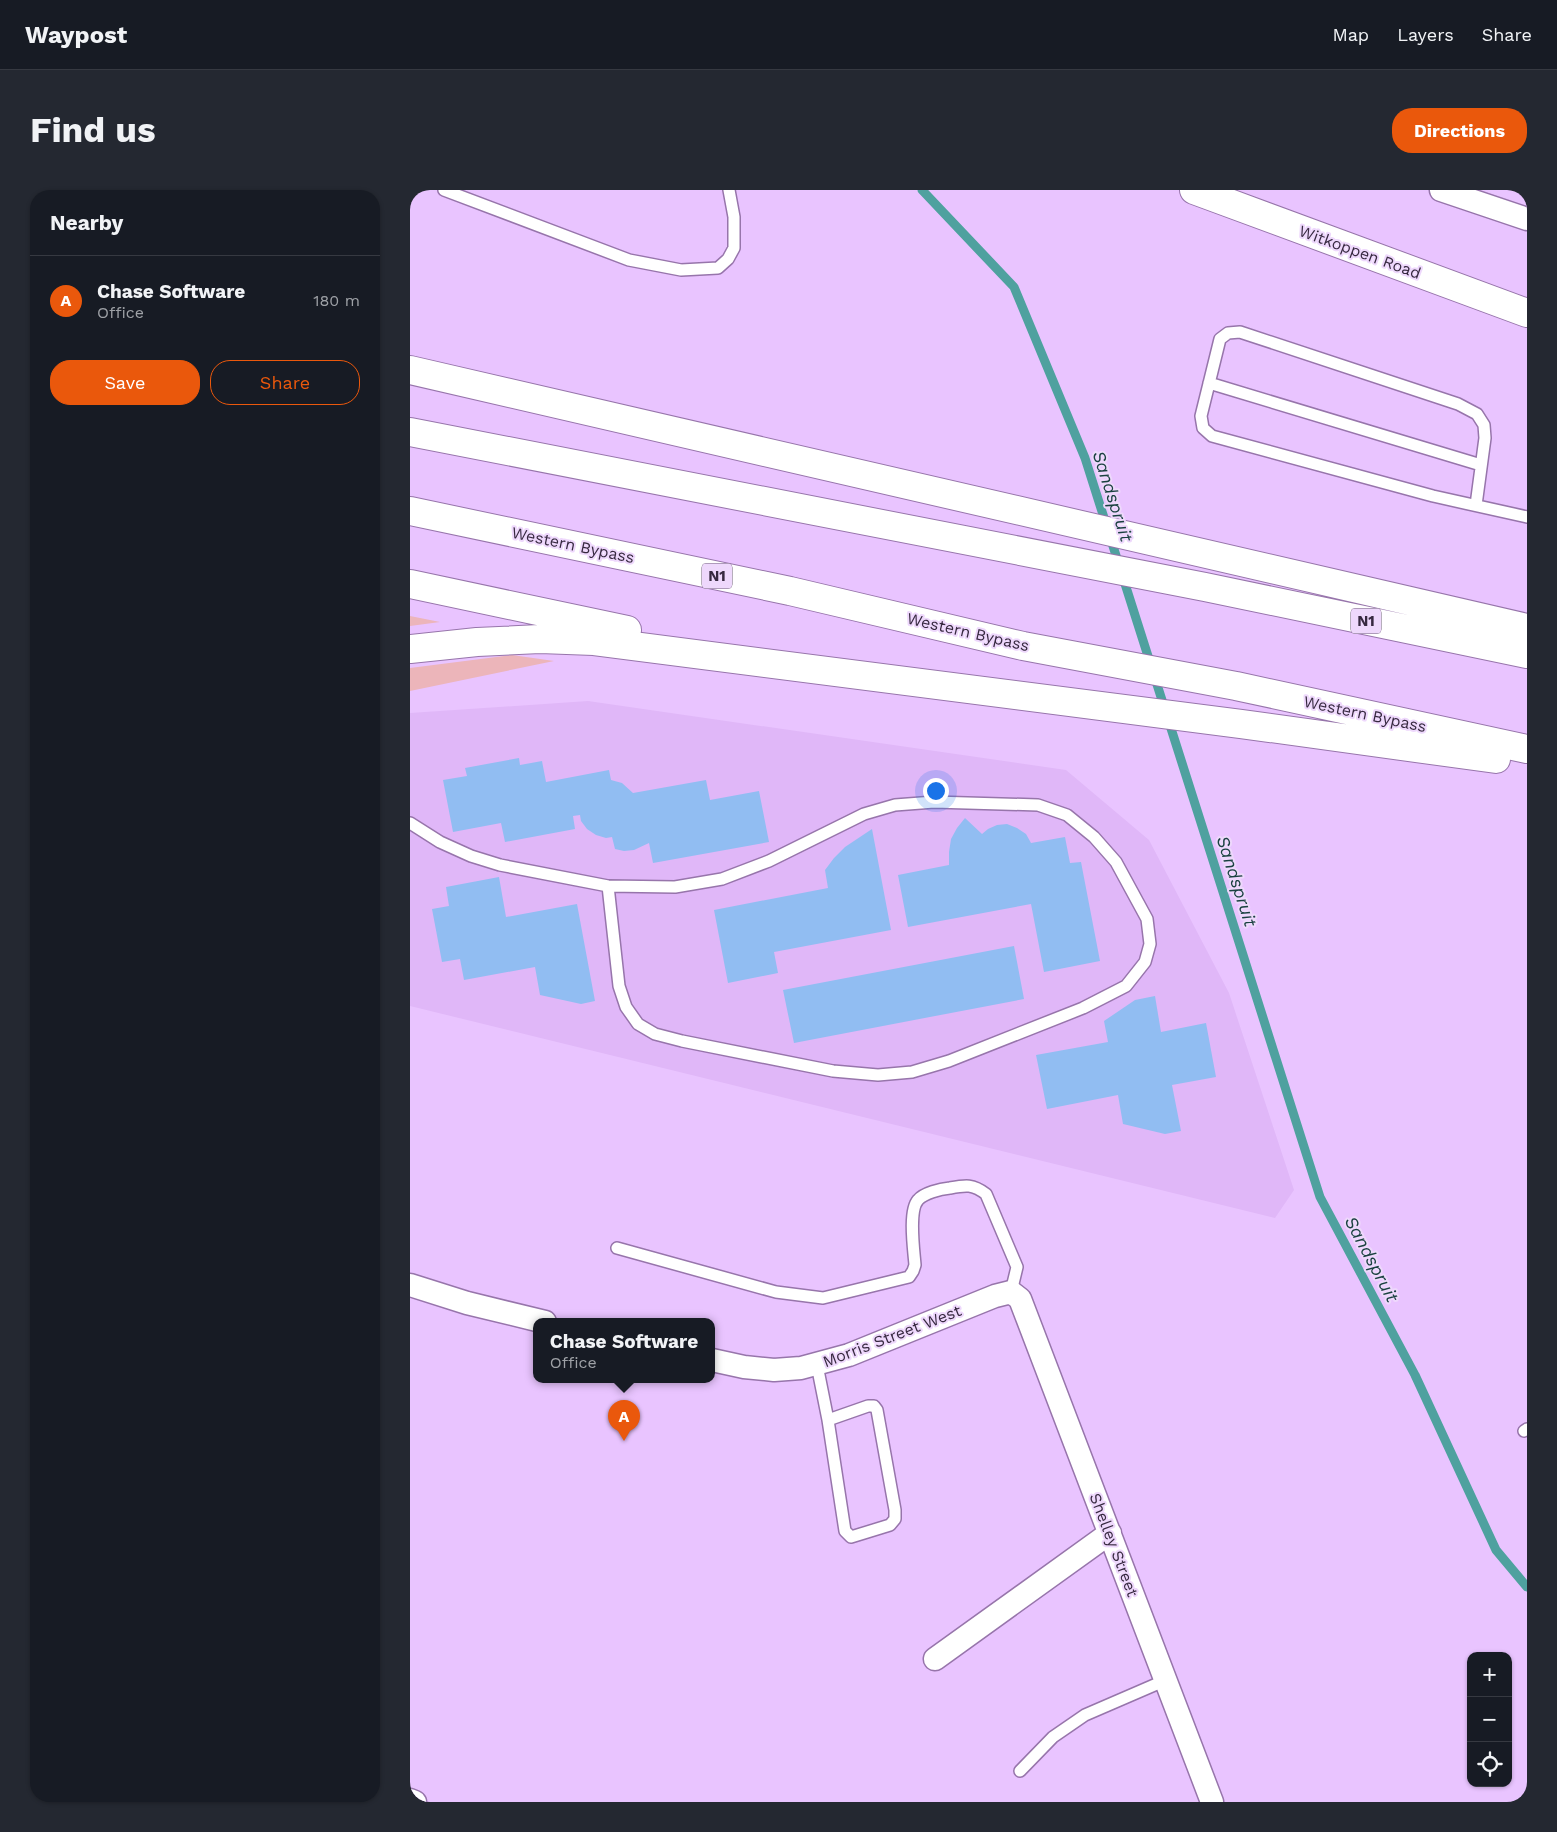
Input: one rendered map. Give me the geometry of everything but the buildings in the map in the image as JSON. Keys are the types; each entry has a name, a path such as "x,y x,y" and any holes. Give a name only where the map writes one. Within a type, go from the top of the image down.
{"main road":[{"name":"Witkoppen Road","path":"1194,190 1527,313"},
{"path":"410,370 1527,628"},
{"name":"N1","path":"410,432 997,546 1527,654"},
{"name":"Western Bypass","path":"410,511 790,591 1023,646 1236,686 1527,749"},
{"path":"410,584 799,668"},
{"path":"410,649 477,642 540,639 594,642 1241,724 1527,764"}],"street":[{"path":"1441,190 1527,219"},
{"path":"410,1285 467,1304 533,1319"},
{"name":"Morris Street West","path":"715,1361 774,1370 817,1365 849,1355 995,1296 1011,1292"},
{"name":"Shelley Street","path":"1011,1292 1020,1299 1212,1802"},
{"path":"935,1659 1110,1534"},
{"path":"410,1800 415,1802"}],"lane":[{"path":"444,190 629,260 681,270 718,268 728,260 734,248 734,217 729,190"},
{"path":"1476,505 1485,438 1484,425 1477,414 1471,410 1458,404 1240,332 1228,333 1220,339 1201,416 1203,428 1212,436 1375,481 1476,505 1527,517"},
{"path":"1209,383 1481,464"},
{"path":"410,823 440,842 472,856 500,865 608,886 675,887 722,879 769,861 864,814 895,805 934,802 1038,805 1067,815 1094,837 1116,862 1146,919 1150,944 1145,962 1126,986 1074,1011 949,1061 912,1072 878,1075 833,1071 682,1041 655,1034 638,1024 626,1007 619,986 608,886"},
{"path":"617,1248 776,1292 823,1298 909,1277 915,1265 913,1213 919,1198 942,1189 965,1186 977,1187 986,1194 1017,1267 1011,1292"},
{"path":"817,1365 828,1420 845,1531 852,1537 890,1525 895,1519 895,1510 877,1410 874,1406 868,1406 828,1420"},
{"path":"1020,1771 1053,1737 1085,1714 1166,1680"}],"shaded area":[{"path":"410,616 440,622 410,626"},
{"path":"512,655 554,661 410,691 410,668"},
{"path":"588,701 1066,770 1149,840 1229,993 1294,1190 1275,1218 410,1006 410,713"}],"waterway":[{"name":"Sandspruit","path":"922,190 1014,287 1085,458 1320,1197 1415,1375 1496,1550 1527,1587"}],"place":[{"name":"Chase Software","path":"624,1441"}]}
